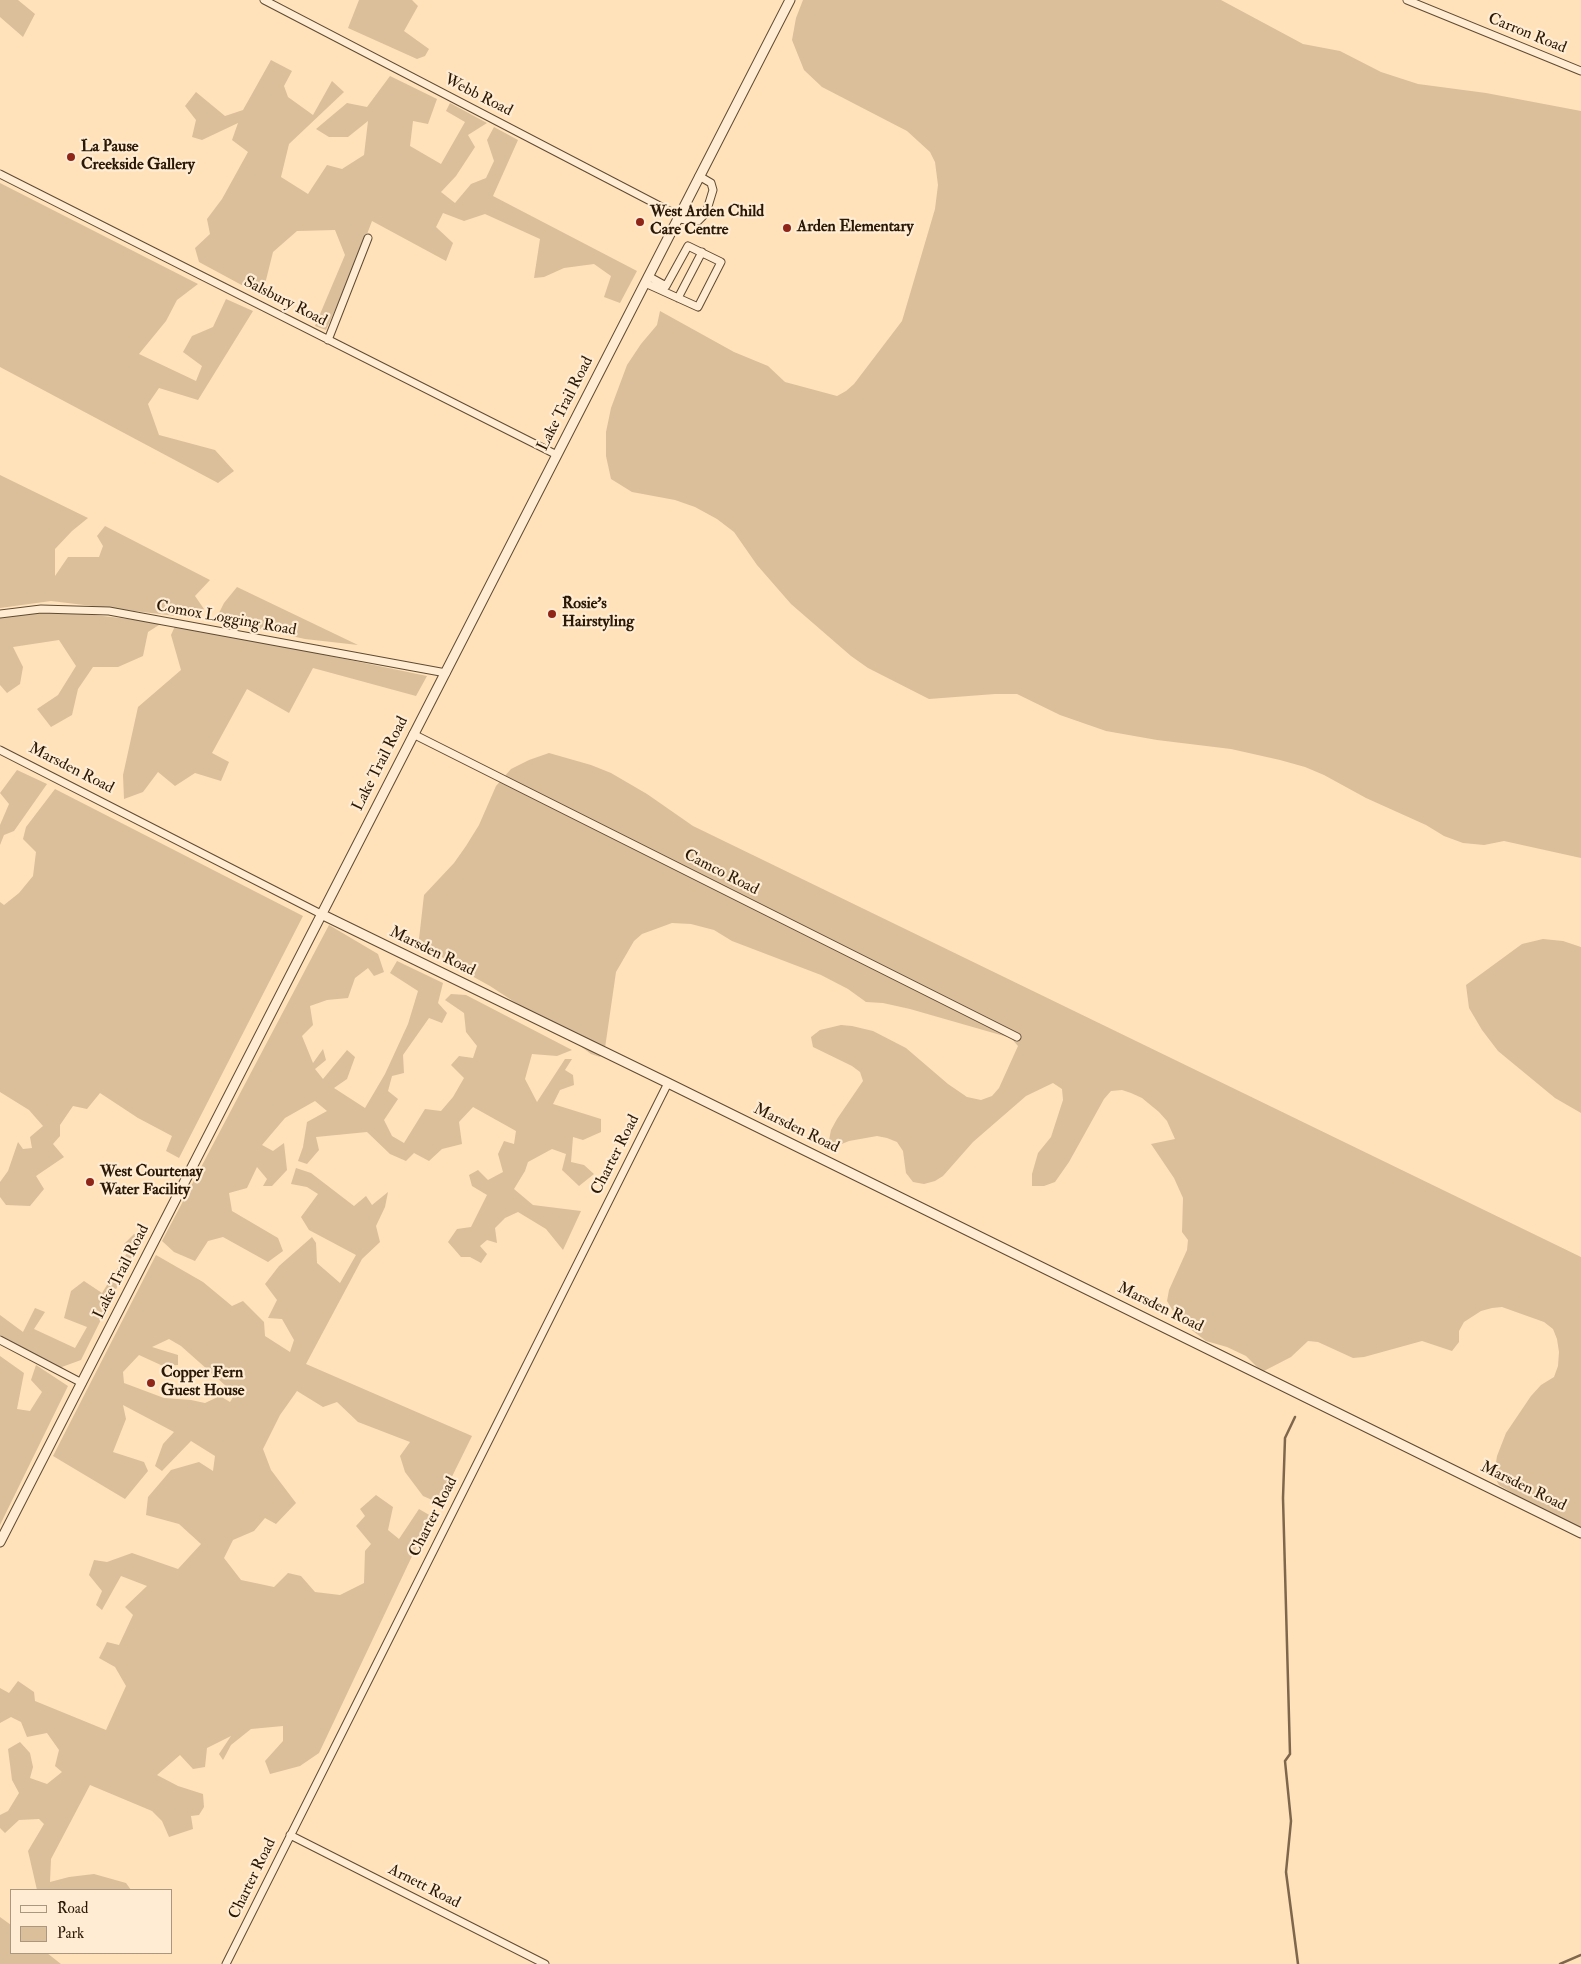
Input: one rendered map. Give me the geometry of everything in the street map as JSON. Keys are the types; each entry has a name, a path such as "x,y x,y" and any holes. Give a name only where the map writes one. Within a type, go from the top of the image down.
{"street":[{"name":"Webb Road","path":"264,0 679,217"},
{"name":"Lake Trail Road","path":"0,1542 790,0"},
{"name":"Carron Road","path":"1407,0 1581,71"},
{"name":"Salsbury Road","path":"0,174 557,455"},
{"path":"679,217 698,221 706,213 712,190 711,183 700,176"},
{"path":"328,340 368,238"},
{"path":"688,246 721,262 698,307 678,298 647,279 666,286 688,246"},
{"path":"678,298 702,252"},
{"name":"Comox Logging Road","path":"0,614 41,609 110,611 446,673"},
{"name":"Camco Road","path":"413,734 1017,1037"},
{"name":"Marsden Road","path":"0,750 321,914 1581,1533"},
{"name":"Charter Road","path":"226,1964 668,1083"},
{"path":"0,1340 82,1383"},
{"name":"Arnett Road","path":"290,1835 545,1964"}],"green space":[{"path":"0,0 18,0 35,14 23,37 0,17"},
{"path":"359,0 412,0 418,6 404,31 429,49 425,56 417,59 348,28"},
{"path":"803,0 1221,0 1303,44 1340,51 1381,72 1418,84 1486,93 1581,111 1581,858 1504,841 1484,845 1463,843 1444,836 1426,825 1366,798 1305,767 1231,749 1157,740 1106,731 1060,715 1017,694 929,699 868,668 851,656 791,604 757,565 734,532 717,519 695,507 675,500 632,492 611,479 606,456 606,432 611,408 627,365 657,325 660,311 734,352 768,366 785,382 837,396 854,384 902,321 935,209 938,185 935,162 930,152 907,131 822,87 804,70 792,40 796,18"},
{"path":"271,60 292,71 284,86 288,97 313,115 332,81 344,92 289,144 281,177 308,194 327,165 342,169 364,155 368,121 348,137 329,137 316,129 347,103 367,107 390,76 437,99 428,124 413,121 410,146 441,164 465,122 446,111 450,103 487,123 468,135 475,147 456,176 441,192 455,203 471,184 486,178 494,161 487,140 494,127 518,140 493,196 637,271 620,303 604,297 611,276 594,264 564,268 544,277 534,278 540,239 485,214 464,221 443,213 436,227 453,243 446,261 372,221 356,263 326,330 315,326 345,255 335,230 297,231 273,252 262,296 199,262 195,248 210,234 207,219 222,199 248,152 232,140 238,123 202,140 192,137 196,120 185,106 196,92 225,116 243,110"},
{"path":"0,183 198,284 177,300 166,321 139,354 196,381 202,366 183,352 192,336 213,327 226,299 253,311 198,400 159,388 148,404 159,435 215,450 234,471 218,483 0,367"},
{"path":"0,475 88,518 55,549 55,576 68,557 99,557 103,546 97,536 105,526 210,580 195,596 204,609 193,618 51,601 0,608"},
{"path":"237,587 358,645 305,639 216,619 224,603"},
{"path":"52,610 162,623 148,632 143,656 118,667 93,667 78,689 72,715 51,727 37,709 58,695 76,666 59,640 13,647 23,667 20,684 7,693 0,685 0,618"},
{"path":"176,624 427,676 416,696 313,668 289,713 247,689 212,753 229,762 221,781 195,773 175,786 158,772 143,792 124,799 123,775 138,707 181,670 171,635"},
{"path":"549,753 611,773 647,794 693,826 1581,1257 1581,1528 1532,1505 1499,1485 1494,1476 1497,1456 1506,1433 1531,1396 1541,1385 1554,1377 1558,1366 1559,1352 1557,1339 1553,1329 1544,1322 1502,1307 1492,1308 1481,1311 1464,1322 1459,1331 1459,1342 1452,1351 1422,1341 1364,1357 1353,1358 1318,1342 1308,1341 1291,1357 1262,1372 1246,1356 1227,1347 1206,1341 1189,1328 1173,1311 1167,1301 1169,1290 1187,1250 1188,1240 1182,1232 1183,1198 1174,1178 1151,1144 1175,1139 1167,1121 1142,1098 1122,1090 1111,1091 1104,1099 1069,1162 1055,1182 1044,1186 1032,1186 1032,1174 1038,1153 1051,1137 1063,1100 1062,1089 1053,1083 1026,1096 973,1142 943,1176 935,1181 924,1184 913,1182 906,1173 903,1151 897,1142 887,1138 877,1136 849,1141 827,1150 831,1130 863,1081 860,1072 852,1066 813,1047 811,1037 820,1030 841,1025 873,1031 906,1048 948,1084 967,1097 981,1100 992,1096 999,1088 1018,1046 1011,1038 910,1009 883,1003 866,1002 848,989 821,975 732,941 714,930 691,924 672,923 642,934 634,941 616,972 605,1048 600,1057 591,1054 490,986 452,965 419,939 424,895 454,863 466,846 479,825 496,786 511,769"},
{"path":"17,770 47,784 14,831 4,835 0,845 0,825 9,804 0,793"},
{"path":"55,789 303,916 179,1158 166,1151 172,1136 138,1118 100,1093 87,1109 73,1106 60,1125 60,1136 53,1144 64,1157 36,1176 44,1189 30,1206 6,1205 0,1197 0,1182 8,1171 18,1142 23,1149 32,1148 30,1137 43,1126 29,1110 0,1092 0,902 4,905 19,893 33,876 36,852 23,839 26,827"},
{"path":"329,925 378,954 384,972 374,976 368,968 355,978 348,998 327,1000 310,1006 313,1025 302,1036 313,1063 323,1049 326,1060 315,1069 323,1079 347,1050 355,1057 347,1079 334,1088 365,1108 385,1074 408,1024 418,991 390,973 397,961 443,983 438,1003 447,1013 442,1023 429,1018 403,1055 404,1073 392,1076 388,1091 398,1099 384,1120 392,1136 404,1143 425,1109 441,1111 453,1097 464,1078 451,1065 459,1056 473,1058 477,1046 466,1032 464,1013 445,1000 451,994 466,995 572,1050 557,1056 532,1054 525,1079 537,1102 565,1059 572,1059 565,1070 573,1075 574,1085 560,1090 553,1104 601,1119 601,1132 583,1140 573,1137 571,1162 584,1165 594,1174 579,1186 562,1170 566,1154 552,1149 528,1162 514,1189 533,1205 581,1211 563,1250 546,1229 518,1212 505,1218 495,1228 497,1243 487,1240 480,1246 487,1254 481,1263 470,1257 461,1257 448,1242 457,1229 471,1227 487,1195 472,1186 469,1175 478,1170 488,1180 503,1172 498,1154 504,1141 514,1144 516,1131 473,1107 459,1122 462,1144 442,1149 429,1161 414,1153 406,1161 390,1154 367,1132 316,1137 319,1150 307,1164 298,1161 303,1147 307,1122 327,1111 315,1101 285,1118 262,1145 273,1151 284,1143 287,1170 272,1186 263,1186 267,1179 257,1167 247,1188 229,1193 232,1211 278,1238 283,1251 268,1262 223,1237 208,1241 195,1261 174,1252 162,1241"},
{"path":"1543,939 1563,941 1581,947 1581,1113 1555,1098 1498,1051 1482,1030 1469,1008 1466,985 1522,944"},
{"path":"296,1168 311,1173 354,1206 366,1196 372,1205 388,1192 385,1207 376,1226 380,1242 362,1259 306,1364 472,1436 439,1503 423,1496 405,1472 400,1456 410,1442 358,1422 337,1402 323,1407 297,1391 280,1415 263,1449 271,1470 296,1503 276,1524 265,1518 254,1531 233,1540 224,1558 241,1580 274,1587 288,1573 301,1576 315,1592 340,1595 364,1583 365,1551 371,1544 356,1526 365,1516 360,1509 376,1495 393,1507 388,1530 399,1539 419,1509 431,1516 319,1753 300,1766 270,1774 265,1761 283,1741 283,1726 251,1729 231,1745 223,1760 219,1754 231,1736 207,1748 205,1767 193,1769 180,1755 157,1775 178,1786 203,1794 204,1807 199,1815 191,1816 193,1829 169,1837 162,1821 152,1811 90,1785 51,1859 50,1882 69,1877 94,1874 126,1883 130,1889 37,1889 28,1851 44,1824 39,1819 19,1820 5,1833 0,1828 0,1815 8,1811 19,1793 12,1780 8,1749 20,1742 30,1753 33,1767 30,1778 47,1784 62,1772 55,1766 59,1750 47,1733 27,1737 21,1722 11,1717 0,1723 0,1688 9,1693 18,1681 34,1692 35,1701 106,1730 126,1686 115,1667 99,1658 107,1642 119,1645 133,1615 125,1607 147,1586 121,1576 102,1610 96,1605 102,1591 89,1575 94,1560 107,1562 132,1553 178,1569 201,1544 179,1524 146,1515 148,1497 171,1470 199,1462 213,1471 215,1456 191,1441 162,1471 155,1466 163,1444 174,1432 123,1405 126,1419 113,1452 144,1462 148,1471 125,1499 53,1456 156,1255 203,1282 232,1306 243,1301 264,1322 265,1336 290,1352 294,1340 282,1319 268,1318 277,1300 265,1284 279,1266 312,1237 316,1243 317,1263 340,1283 356,1255 309,1230 301,1217 318,1194 307,1187 291,1184","holes":["169,1339 181,1346 235,1394 230,1402 220,1396 205,1403 164,1398 124,1383 123,1372 139,1355 163,1366 178,1365 178,1355 152,1347"]},
{"path":"134,1234 142,1237 81,1360 59,1368 0,1335 0,1315 23,1332 35,1308 45,1312 34,1329 75,1348 87,1327 64,1318 71,1291 84,1281 102,1293 127,1253 124,1244"},
{"path":"0,1356 24,1373 17,1409 30,1411 42,1392 31,1380 36,1365 68,1386 0,1525"},
{"path":"0,1917 10,1924 10,1954 48,1954 61,1964 0,1964"}],"waterway":[{"path":"1295,1417 1285,1438 1283,1498 1290,1754 1285,1761 1291,1821 1286,1872 1298,1964"},
{"path":"1560,1964 1581,1955"}],"place":[{"name":"La Pause Creekside Gallery","path":"71,157"},
{"name":"West Arden Child Care Centre","path":"640,222"},
{"name":"Arden Elementary","path":"787,228"},
{"name":"Rosie's Hairstyling","path":"552,614"},
{"name":"West Courtenay Water Facility","path":"90,1182"},
{"name":"Copper Fern Guest House","path":"151,1383"}]}
